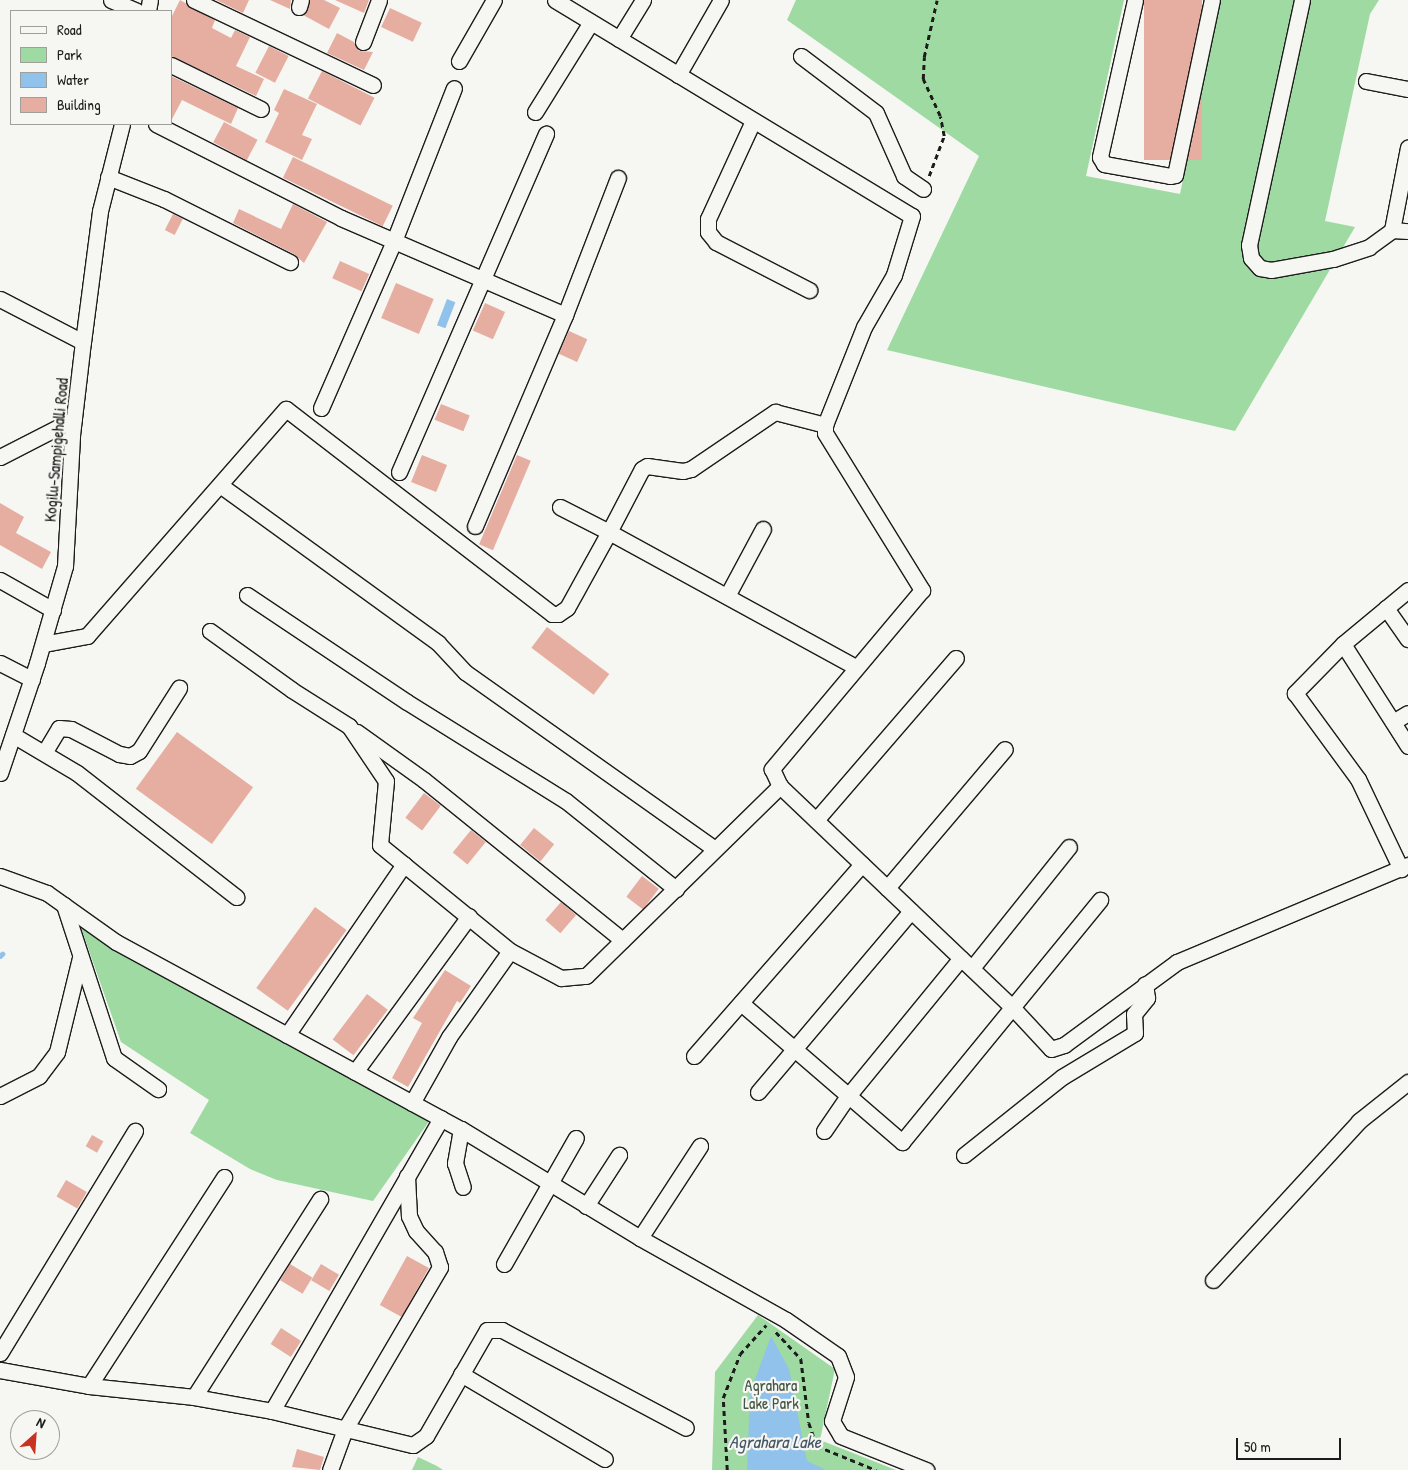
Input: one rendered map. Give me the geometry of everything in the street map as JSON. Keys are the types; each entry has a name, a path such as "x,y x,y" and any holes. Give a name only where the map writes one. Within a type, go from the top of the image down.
{"street":[{"path":"111,0 136,10"},
{"path":"194,0 373,85"},
{"path":"363,42 379,0"},
{"path":"459,61 494,0"},
{"path":"555,0 912,216 894,275 869,316 825,425 828,441 921,586 919,596 856,667 772,769 780,786 1012,1007 1051,1049 1058,1048 1145,984 1186,958 1405,867 1358,779 1296,693 1343,644 1396,616 1408,590"},
{"path":"619,39 643,0"},
{"path":"678,75 721,0"},
{"path":"1135,0 1100,157 1104,164 1170,176 1175,175 1212,0"},
{"path":"1302,0 1249,245 1251,258 1260,268 1271,270 1333,259 1369,247 1392,230 1408,231"},
{"path":"535,112 591,22"},
{"path":"802,56 876,113 904,176 923,189"},
{"path":"172,65 262,109"},
{"path":"1366,81 1408,89"},
{"path":"321,408 394,241 454,88"},
{"path":"753,121 708,218 708,232 716,242 809,290"},
{"name":"Kogilu-Sampigehalli Road","path":"0,773 43,644 65,566 74,419 83,342 100,211 122,125"},
{"path":"158,125 341,218 565,314"},
{"path":"398,472 546,134"},
{"path":"1392,230 1408,148"},
{"path":"108,177 164,199 290,262"},
{"path":"475,526 565,314 618,178"},
{"path":"0,299 83,342"},
{"path":"43,644 87,636 286,410 552,614 558,614 567,608 642,469 647,466 683,471 691,469 775,412 825,425"},
{"path":"0,457 74,419"},
{"path":"220,485 438,643 465,672 715,849"},
{"path":"560,507 856,667"},
{"path":"727,596 763,529"},
{"path":"0,580 52,610"},
{"path":"247,595 407,702 566,801 676,889"},
{"path":"1396,616 1408,639"},
{"path":"210,631 424,780 622,940"},
{"path":"1343,644 1408,746"},
{"path":"816,820 956,658"},
{"path":"0,663 32,679"},
{"path":"44,753 59,728 71,729 119,754 130,756 139,751 179,688"},
{"path":"1393,722 1408,713"},
{"path":"349,726 386,781 380,845 510,951 562,978 586,976 780,786"},
{"path":"13,735 77,773 236,897"},
{"path":"887,888 1005,749"},
{"path":"824,1131 848,1096 1069,847"},
{"path":"287,1035 404,864"},
{"path":"694,1056 862,864"},
{"path":"0,876 47,893 116,942 461,1129 640,1238 786,1320 838,1356 846,1377 832,1421 841,1436 926,1470"},
{"path":"741,1003 902,1142 1100,900"},
{"path":"64,905 114,1058 158,1089"},
{"path":"758,1092 911,911"},
{"path":"355,1072 469,916"},
{"path":"412,1103 448,1037 510,951"},
{"path":"0,1096 39,1076 57,1052 80,957"},
{"path":"964,1154 1062,1077 1135,1033 1134,1014 1147,998 1145,984"},
{"path":"1212,1280 1359,1121 1408,1082"},
{"path":"272,1411 440,1118"},
{"path":"461,1129 455,1163 463,1187"},
{"path":"0,1353 135,1131"},
{"path":"504,1264 552,1184 576,1138"},
{"path":"640,1238 700,1146"},
{"path":"586,1206 619,1155"},
{"path":"330,1470 345,1429 440,1267 435,1252 416,1231 409,1216 407,1176"},
{"path":"89,1386 224,1177"},
{"path":"194,1397 320,1199"},
{"path":"0,1370 89,1386 194,1397 272,1411 413,1445 426,1436 487,1330 502,1330 686,1428"},
{"path":"461,1374 604,1459"}],"path":[{"path":"923,189 944,136 940,116 923,78 924,58 937,0"},
{"path":"727,1470 723,1398 740,1354 768,1322 801,1359 809,1423 817,1446 876,1470"}],"green space":[{"path":"796,0 1124,0 1086,176 1180,194 1220,0 1379,0 1370,14 1325,221 1355,227 1235,431 887,350 979,156 787,20"},
{"path":"80,925 430,1120 373,1201 277,1180 250,1169 190,1133 209,1100 121,1042"},
{"name":"Agrahara Lake Park","path":"758,1315 835,1369 820,1440 896,1470 712,1470 715,1372"},
{"path":"418,1457 437,1466 443,1470 412,1470"}],"water":[{"path":"447,299 455,302 445,328 437,325"},
{"name":"Agrahara Lake","path":"771,1336 789,1369 807,1461 826,1470 747,1470 750,1393"}],"building":[{"path":"180,0 215,20 212,28 231,38 235,30 250,37 236,66 264,79 256,96 172,56 172,16"},
{"path":"216,0 249,0 243,13"},
{"path":"270,0 291,0 290,9"},
{"path":"310,0 324,0 340,8 329,29 303,15"},
{"path":"335,0 369,0 364,13"},
{"path":"1144,0 1202,0 1202,160 1144,160"},
{"path":"390,8 422,23 413,42 381,27"},
{"path":"337,33 354,42 359,51 373,52 364,70 327,53"},
{"path":"269,46 289,56 275,83 255,73"},
{"path":"322,71 375,98 360,125 308,99"},
{"path":"172,76 238,108 231,124 182,100 172,119"},
{"path":"284,89 317,104 302,135 312,139 302,160 265,142 279,113 274,110"},
{"path":"224,122 258,140 247,160 213,142"},
{"path":"293,157 393,206 383,226 283,178"},
{"path":"293,204 327,222 304,263 294,254 233,223 239,209 281,229"},
{"path":"173,214 183,219 175,235 165,230"},
{"path":"340,261 369,274 362,291 332,278"},
{"path":"396,283 434,299 419,334 381,318"},
{"path":"485,303 505,312 493,339 473,330"},
{"path":"569,331 587,339 577,362 559,354"},
{"path":"441,404 470,416 463,431 435,420"},
{"path":"422,455 447,465 436,492 411,482"},
{"path":"517,455 531,461 493,550 479,544"},
{"path":"0,503 24,517 16,533 51,552 42,569 0,545"},
{"path":"547,627 609,674 594,695 531,648"},
{"path":"177,732 253,787 212,844 136,789"},
{"path":"424,793 441,806 422,830 405,818"},
{"path":"534,828 554,844 540,861 520,845"},
{"path":"471,830 486,842 468,864 453,853"},
{"path":"642,876 659,889 643,909 626,897"},
{"path":"561,902 576,915 560,933 545,920"},
{"path":"315,907 347,930 288,1011 256,988"},
{"path":"445,970 471,986 460,1003 457,1001 408,1087 392,1078 422,1023 413,1018"},
{"path":"367,994 388,1010 353,1055 333,1040"},
{"path":"92,1135 103,1141 97,1153 86,1146"},
{"path":"66,1180 87,1192 77,1208 56,1196"},
{"path":"407,1256 429,1268 402,1317 380,1305"},
{"path":"290,1264 312,1277 303,1294 280,1280"},
{"path":"321,1264 339,1275 329,1291 311,1280"},
{"path":"281,1328 301,1341 291,1357 271,1344"},
{"path":"297,1449 324,1457 320,1470 292,1467"}]}
